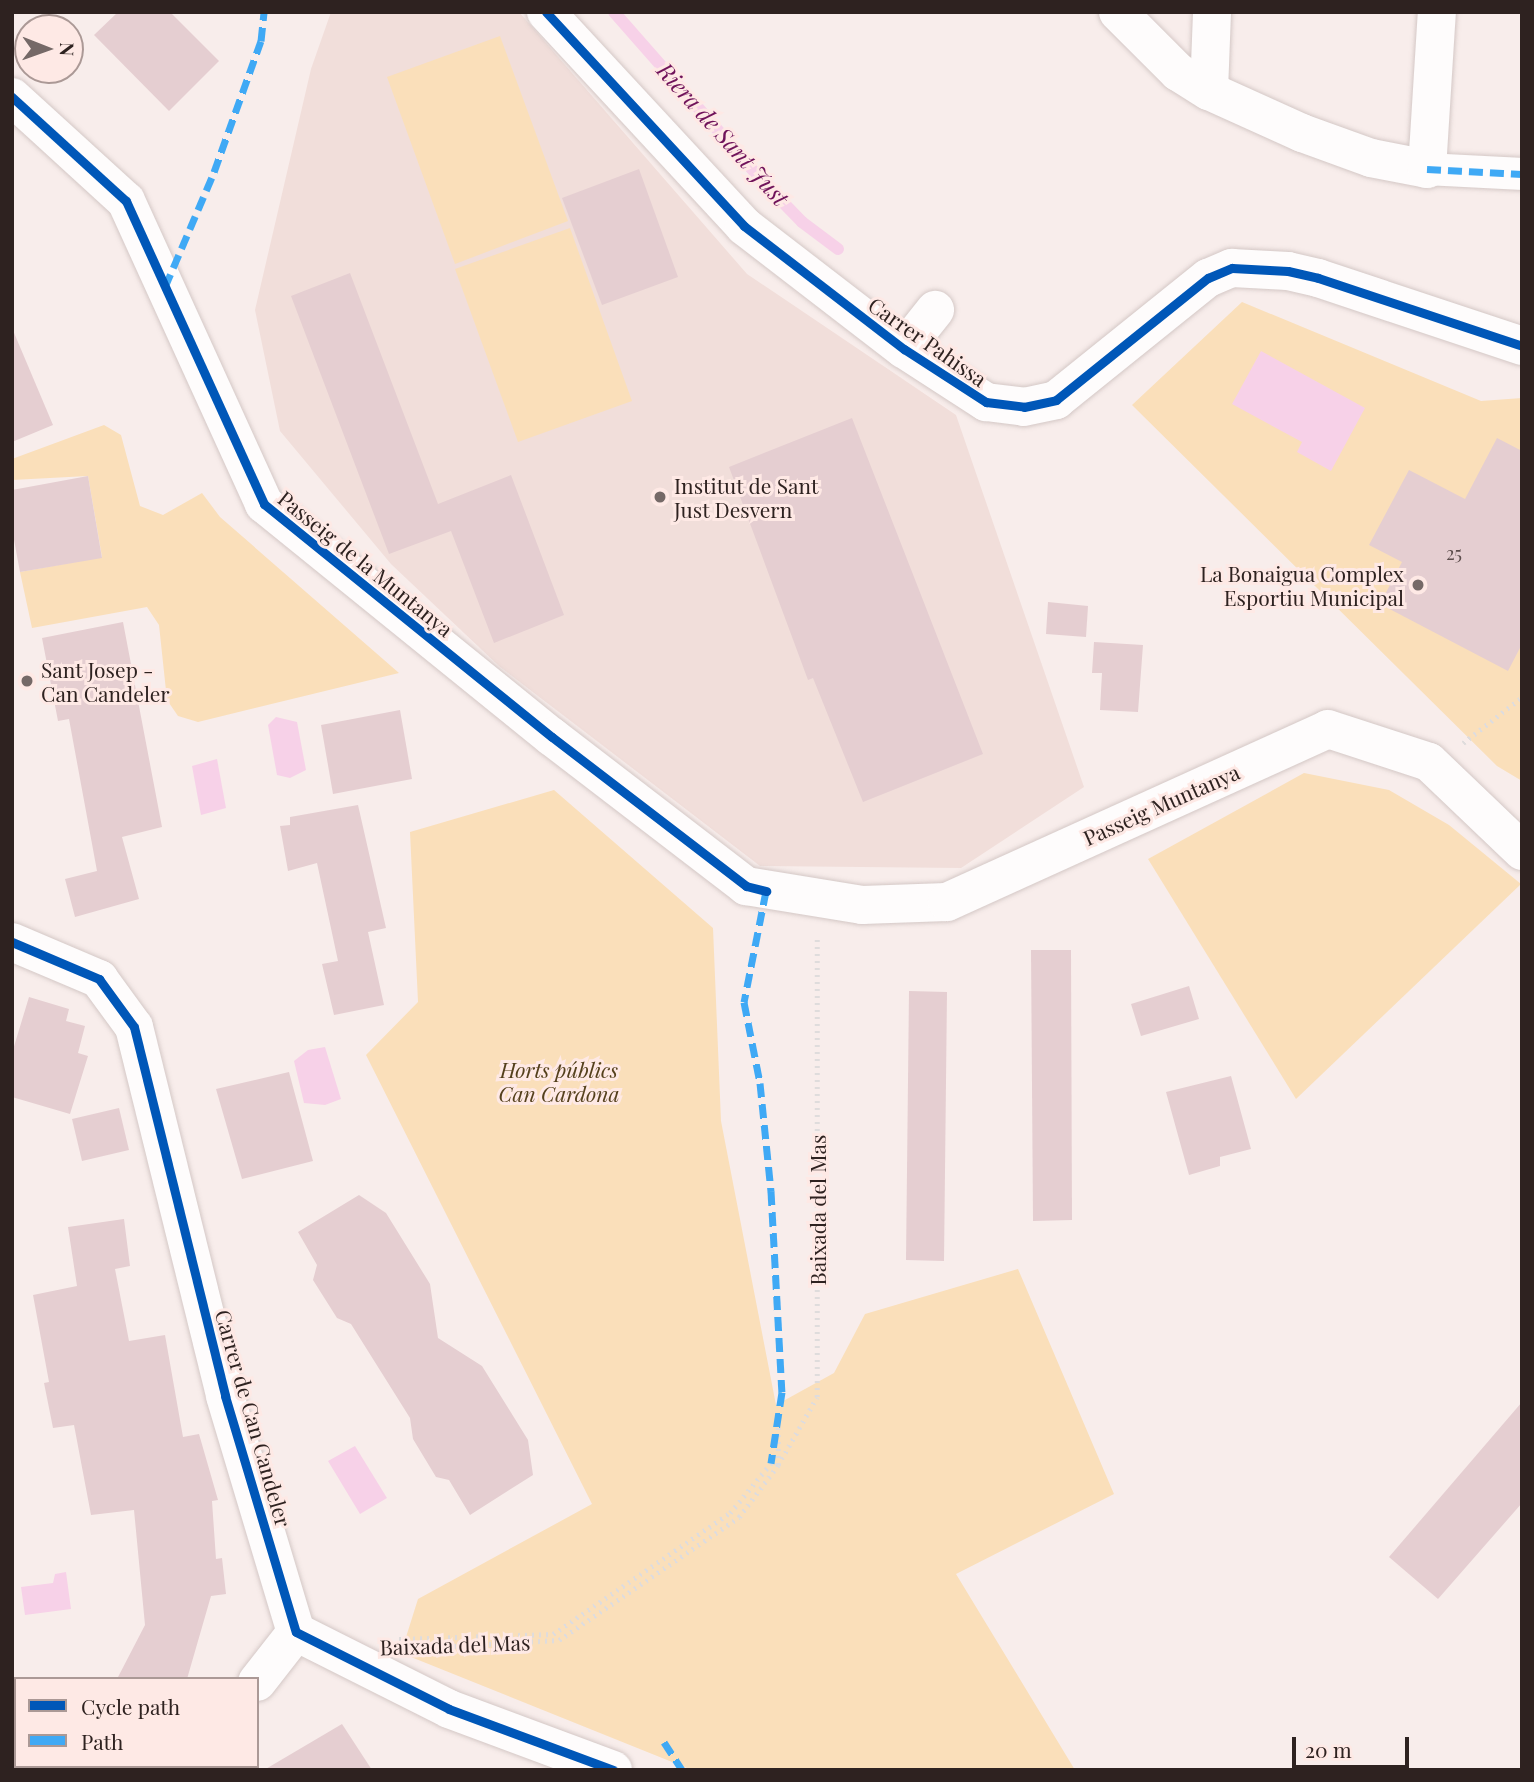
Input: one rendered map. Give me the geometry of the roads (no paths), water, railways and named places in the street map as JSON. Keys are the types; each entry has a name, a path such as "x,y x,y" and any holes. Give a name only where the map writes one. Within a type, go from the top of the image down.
{"street":[{"name":"Carrer Pahissa","path":"546,12 744,226 904,349 986,402 1037,405 1070,391 1208,278 1232,268 1288,271 1318,278 1522,346"},
{"path":"1118,12 1178,72 1209,91 1302,134 1371,158 1427,169 1522,174"},
{"path":"1209,91 1212,12"},
{"path":"1427,169 1437,12"},
{"name":"Passeig de la Muntanya","path":"12,96 126,201 264,503 574,754 746,886 766,891"},
{"path":"904,349 935,310"},
{"name":"Passeig Muntanya","path":"766,891 862,905 947,902 1328,729 1429,762 1522,851"},
{"name":"Carrer de Can Candeler","path":"12,942 99,979 134,1027 225,1396 296,1632"},
{"path":"259,1679 296,1632 449,1709 613,1770"}],"waterway":[{"name":"Riera de Sant Just","path":"614,12 768,187 802,222 838,249"}],"place":[{"name":"Institut de Sant Just Desvern","path":"660,497"},
{"name":"La Bonaigua Complex Esportiu Municipal","path":"1418,585"},
{"name":"Sant Josep - Can Candeler","path":"27,681"}],"park label":[{"name":"Horts públics Can Cardona","path":"559,1081"}]}
